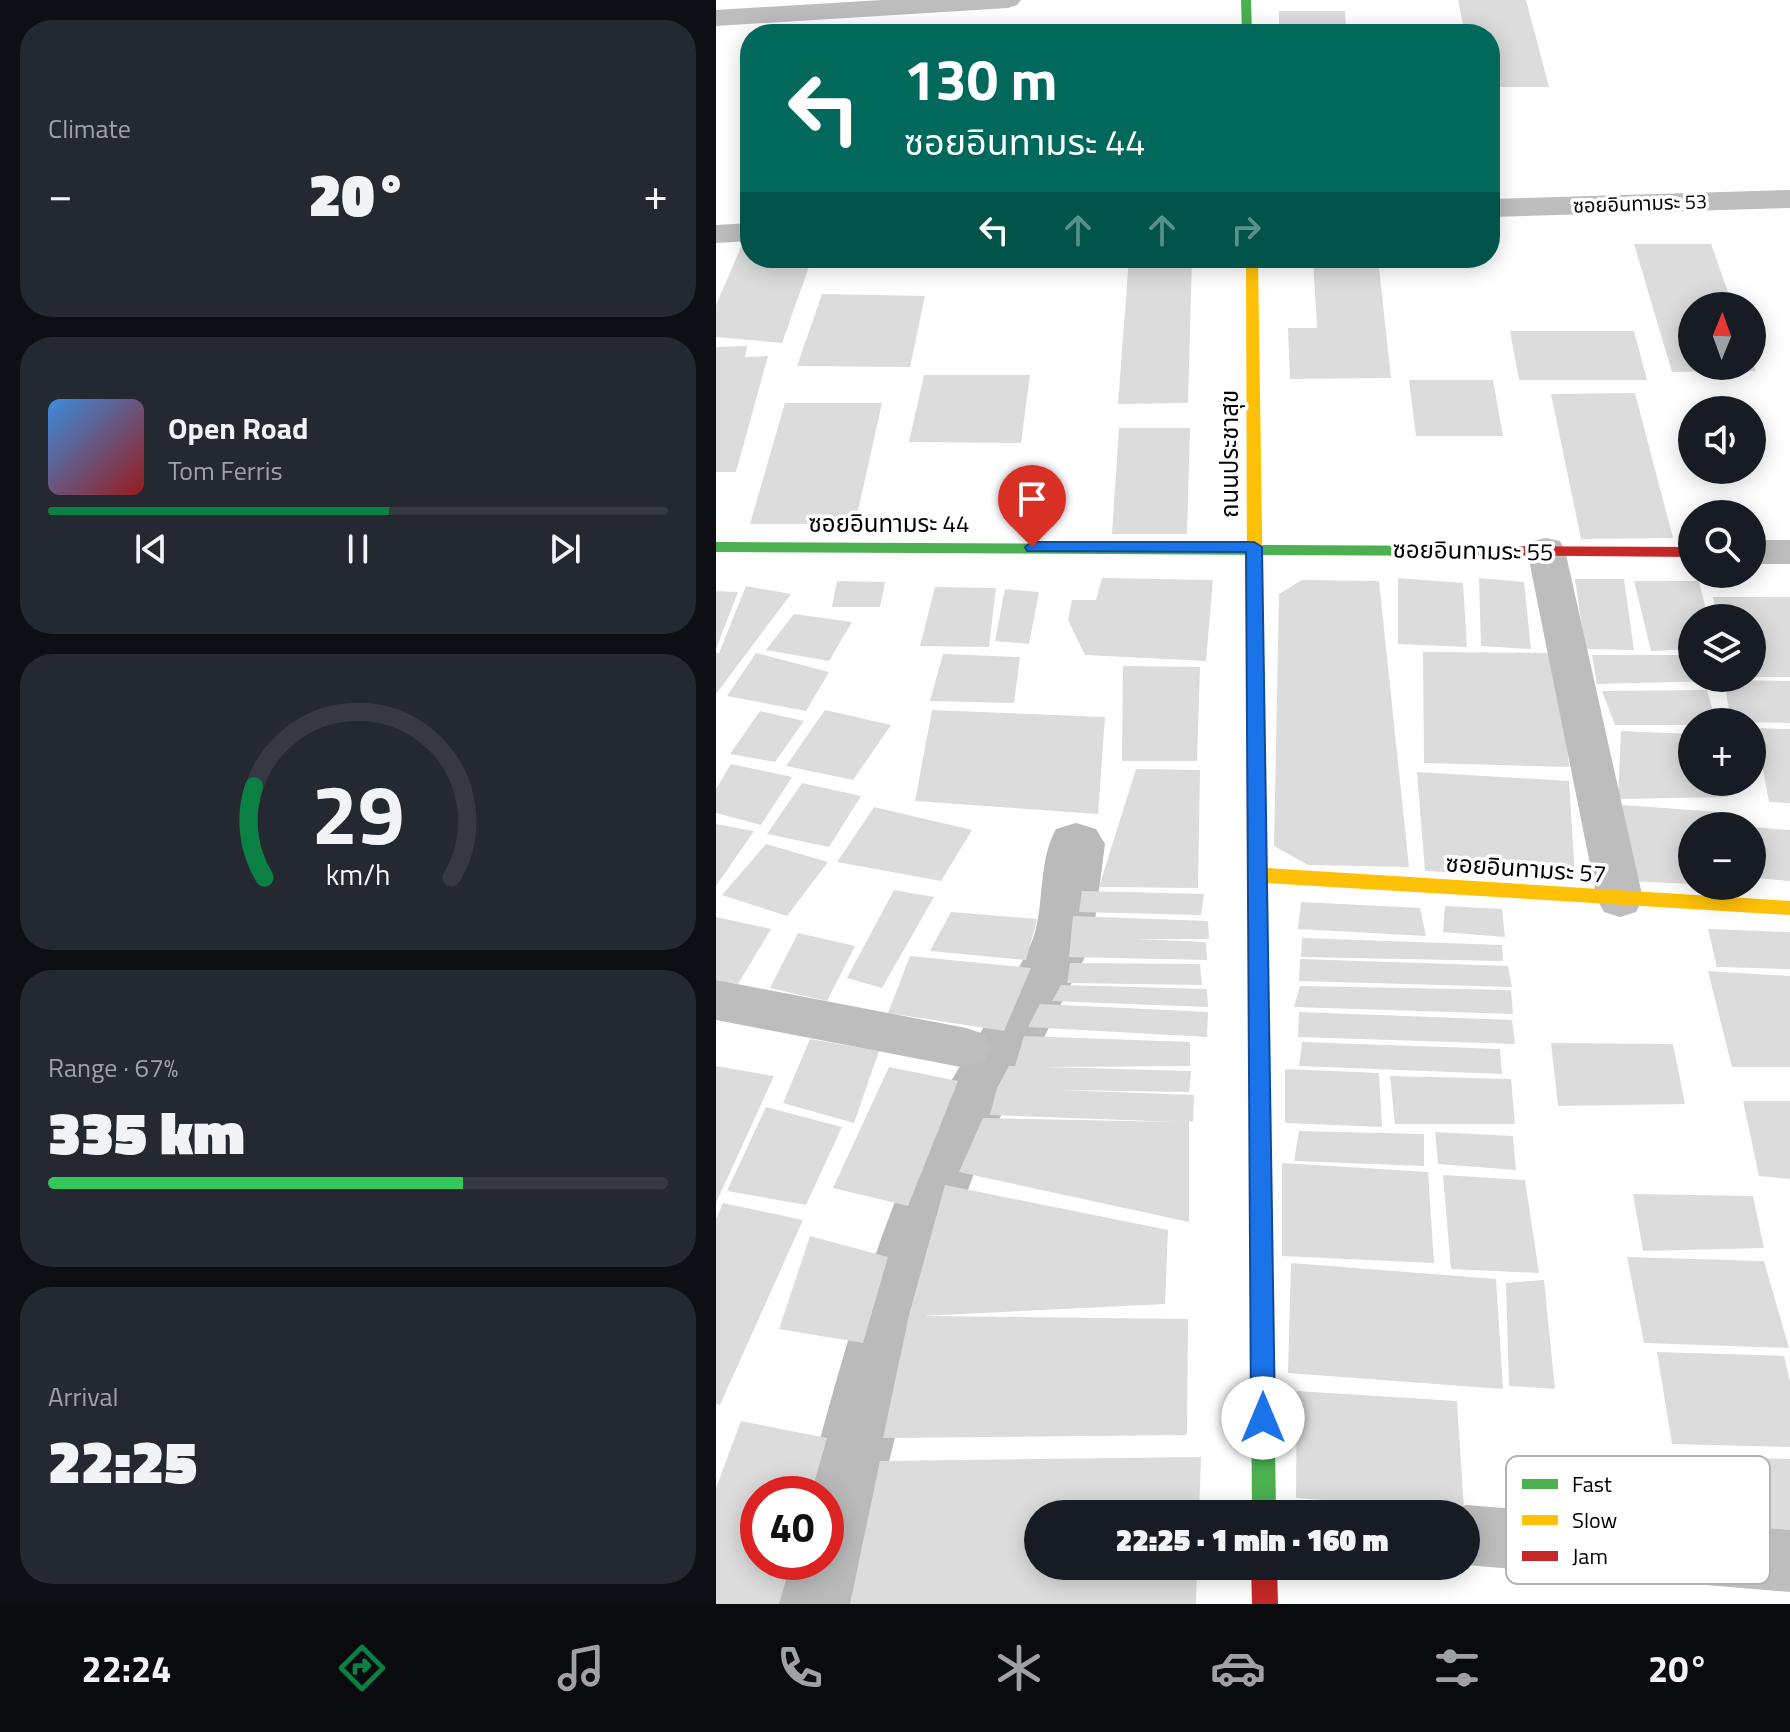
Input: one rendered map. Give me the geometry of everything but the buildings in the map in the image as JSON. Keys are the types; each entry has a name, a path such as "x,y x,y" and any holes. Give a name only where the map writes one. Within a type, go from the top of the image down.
{"street":[{"path":"716,18 1008,0"},
{"path":"1246,0 1247,24"},
{"name":"ซอยอินทามระ 53","path":"1500,208 1790,199"},
{"path":"716,234 740,233"},
{"name":"ถนนประชาสุข","path":"1252,268 1264,1500"},
{"name":"ซอยอินทามระ 44","path":"716,547 1254,547"},
{"name":"ซอยอินทามระ 55","path":"1254,547 1678,552"},
{"path":"1546,550 1620,899"},
{"path":"1766,552 1790,552"},
{"name":"ซอยอินทามระ 57","path":"1260,875 1790,908"},
{"path":"716,1000 966,1048"},
{"path":"1480,1536 1506,1538"},
{"path":"1770,1559 1790,1561"},
{"path":"1264,1580 1265,1604"}],"waterway":[{"path":"844,1490 896,1291 954,1138 1012,1039 1062,943 1076,844"},
{"path":"814,1604 820,1580"}],"traffic: fast":[{"path":"1246,0 1247,24"},
{"path":"716,547 1474,551"},
{"path":"1258,933 1264,1500"}],"traffic: slow":[{"path":"1252,268 1258,933"},
{"path":"1260,875 1790,908"}],"traffic: jam":[{"path":"1474,551 1678,552"},
{"path":"1264,1580 1265,1604"}],"route":[{"path":"1032,547 1254,547 1260,875 1263,1418"}]}
